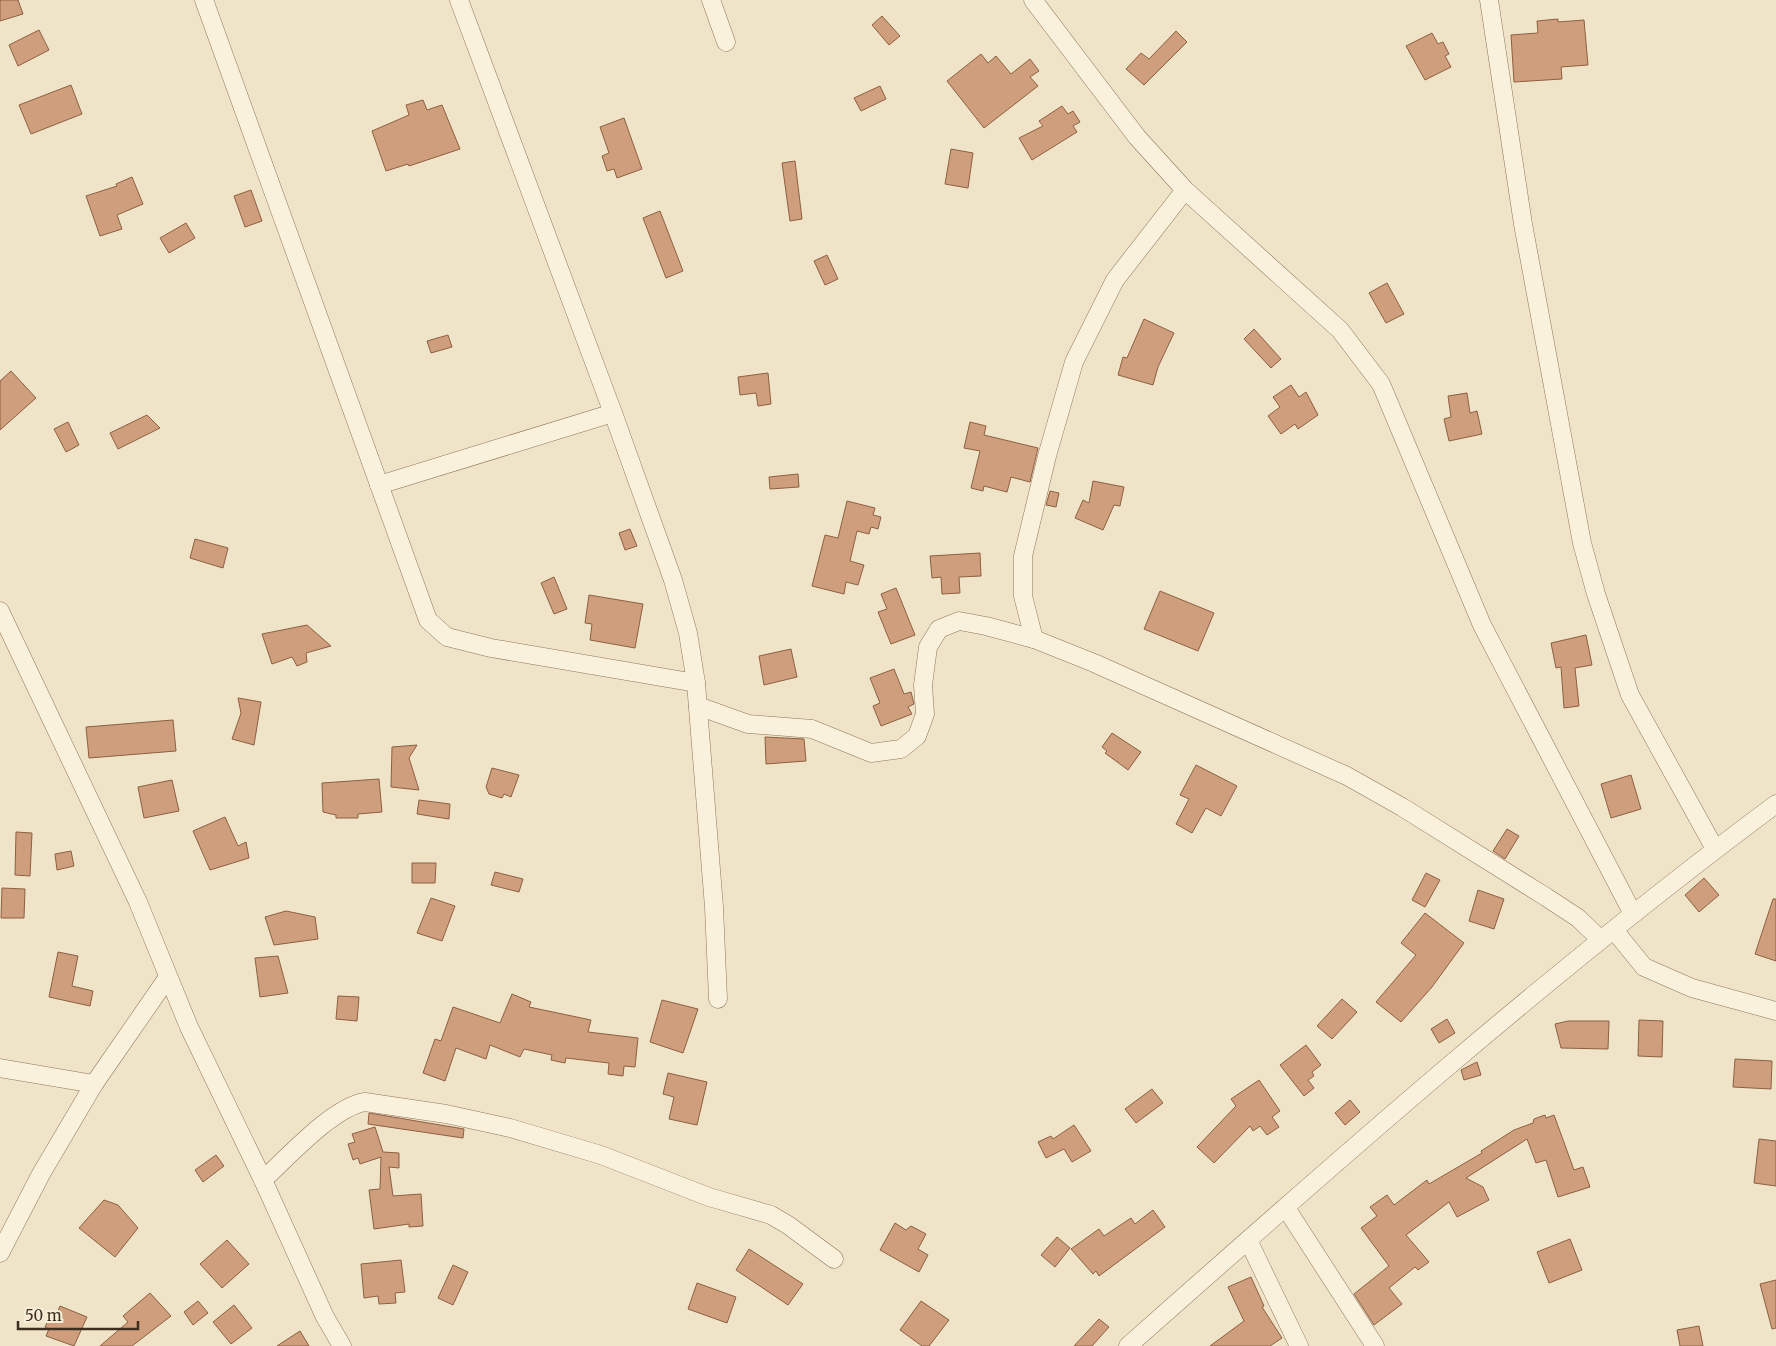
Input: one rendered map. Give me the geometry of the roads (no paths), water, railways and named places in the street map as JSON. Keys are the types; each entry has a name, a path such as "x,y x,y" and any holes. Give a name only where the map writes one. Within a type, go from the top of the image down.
{"street":[{"path":"204,0 428,620 447,637 491,648 696,683"},
{"path":"459,0 673,580 688,633 698,706 714,906 718,999"},
{"path":"710,0 726,42"},
{"path":"1033,0 1137,137 1185,190 1340,330 1381,384 1482,625 1634,914"},
{"path":"1489,0 1523,224 1582,543 1596,594 1630,695 1716,849"},
{"path":"1034,639 1023,596 1023,556 1047,456 1074,362 1115,280 1185,190"},
{"path":"379,484 612,413"},
{"path":"0,611 138,902 189,1027 263,1180 325,1317 342,1346"},
{"path":"698,706 748,724 812,729 871,753 901,749 917,736 925,714 922,685 928,647 939,629 959,621 1034,639 1094,663 1347,776 1402,807 1578,918 1607,934 1644,967 1692,988 1776,1011"},
{"path":"1128,1346 1248,1240 1607,934 1776,804"},
{"path":"0,1254 41,1174 94,1084 168,977"},
{"path":"0,1068 94,1084"},
{"path":"263,1180 328,1122 353,1104 365,1102 446,1114 510,1128 601,1155 709,1197 771,1215 788,1225 834,1259"},
{"path":"1286,1208 1375,1346"},
{"path":"1248,1240 1299,1346"}]}
